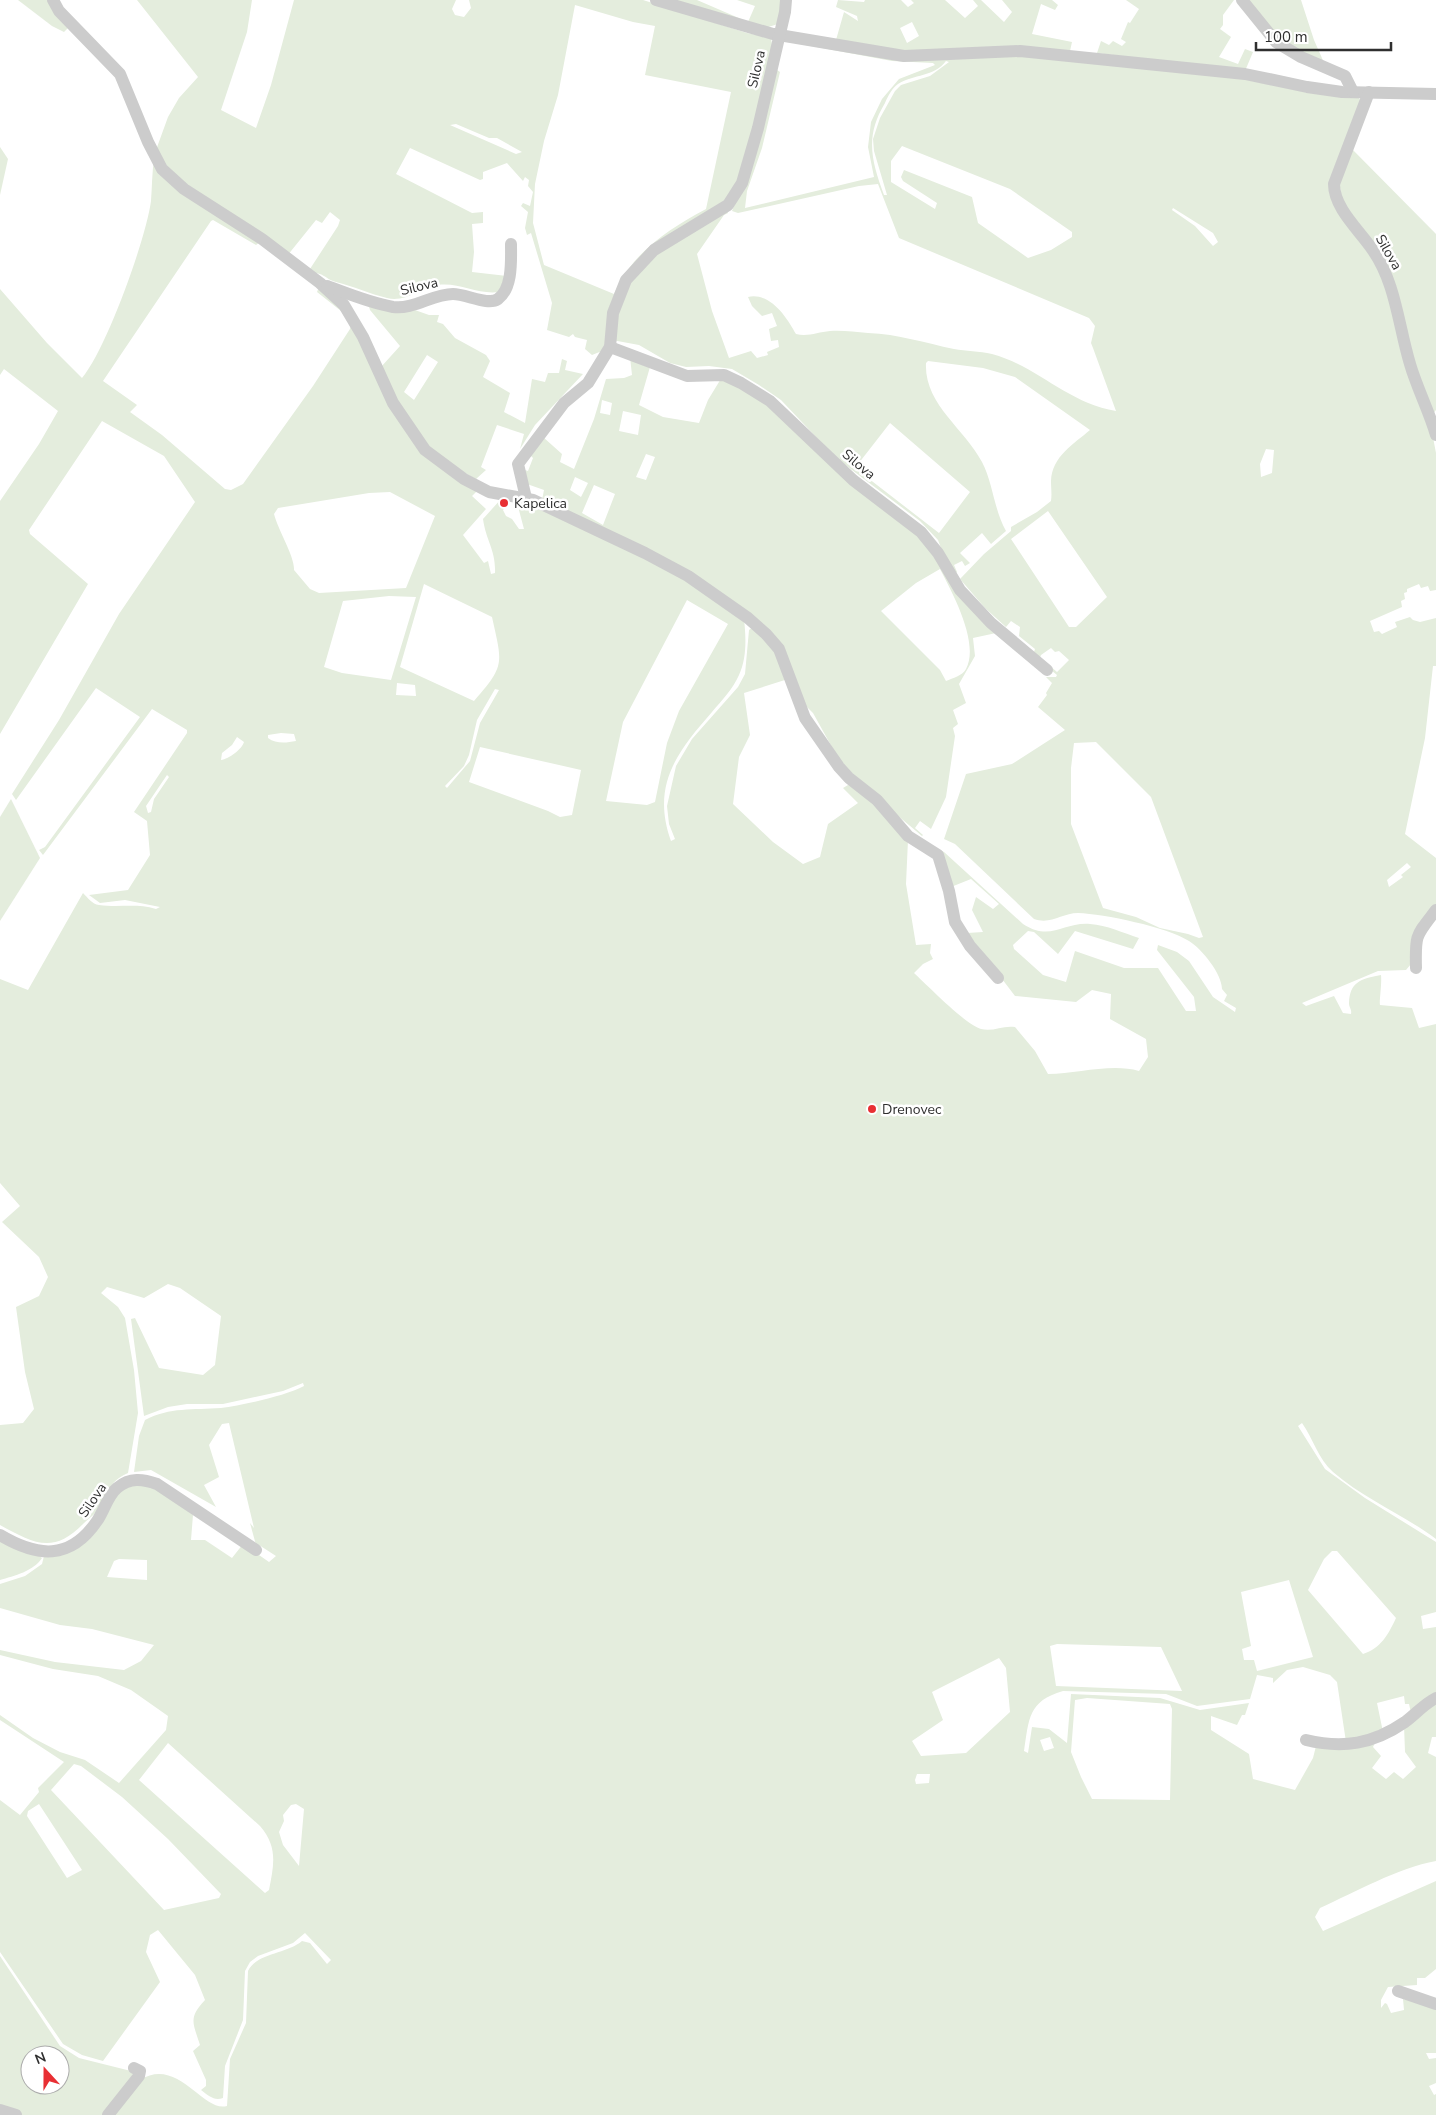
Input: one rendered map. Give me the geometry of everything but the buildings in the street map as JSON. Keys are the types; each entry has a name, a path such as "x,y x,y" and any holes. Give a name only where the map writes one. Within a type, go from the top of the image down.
{"street":[{"path":"53,0 59,11 120,74 148,142 162,169 184,189 262,239 320,283 344,305 363,337 393,402 425,450 464,480 489,492 526,498 565,514 688,576 748,618 766,634 779,650 805,718 839,767 849,778 877,800 908,836 938,856 950,891 955,922 970,946 998,978"},
{"path":"656,0 778,35 904,56 1020,50 1235,73 1307,88 1352,92 1436,94"},
{"name":"Silova","path":"526,498 518,464 564,403 588,383 610,347 613,312 626,280 654,250 728,205 742,182 758,128 778,35 785,12 786,0"},
{"path":"1242,0 1276,42 1300,57 1345,76 1352,92"},
{"name":"Silova","path":"1370,92 1334,184 1334,193 1386,271 1410,366 1429,411 1436,435"},
{"name":"Silova","path":"320,283 367,300 395,307 453,294 491,302 500,298 506,286 510,274 512,244"},
{"name":"Silova","path":"610,347 687,376 724,375 741,383 770,402 853,480 921,532 938,554 960,590 990,623 1047,670"},
{"path":"1416,968 1415,948 1418,931 1436,910"},
{"name":"Silova","path":"0,1535 28,1550 45,1553 63,1549 78,1540 93,1525 117,1488 141,1479 157,1484 256,1550"},
{"path":"1306,1740 1323,1745 1364,1743 1405,1722 1428,1702 1436,1698"},
{"path":"1398,1991 1436,2004"},
{"path":"108,2115 139,2076 140,2071 134,2068"},
{"path":"0,2110 16,2115"}],"green space":[{"path":"18,0 50,0 68,28 64,32 52,26"},
{"path":"137,0 252,0 247,32 221,110 256,128 271,85 294,0 456,0 452,9 455,15 464,17 471,8 469,0 643,0 747,33 771,38 772,45 754,133 732,195 635,265 606,344 602,351 592,355 585,349 587,340 575,337 573,334 569,337 547,330 552,303 531,233 527,235 525,228 528,212 521,206 523,203 530,206 533,192 528,186 529,180 525,177 523,181 507,163 483,172 483,179 480,180 410,148 396,174 472,213 483,212 483,223 472,224 474,252 472,272 507,276 499,292 484,292 453,285 438,285 400,298 393,299 381,296 332,280 318,273 308,272 338,226 340,220 330,212 322,223 316,220 287,256 176,180 156,150 168,117 179,98 198,77","holes":["575,5 633,22 655,26 645,75 731,92 706,209 664,234 652,244 630,266 614,294 544,265 533,223 535,184 544,141 558,95","456,124 489,138 497,138 522,152 516,154 450,125"]},
{"path":"674,0 697,0 748,22 755,6 737,0 782,0 778,24 765,28"},
{"path":"838,0 864,2 865,0 901,0 908,7 914,3 911,0 945,0 965,18 978,6 973,0 981,0 1004,22 1012,12 1002,0 1052,0 1058,5 1055,10 1041,4 1032,34 1072,42 1070,51 905,51 836,40 844,12 858,21 857,16 836,7","holes":["912,22 919,36 907,43 900,28"]},
{"path":"1126,0 1234,0 1223,15 1223,25 1220,29 1231,37 1219,57 1238,64 1245,49 1253,52 1245,71 1097,53 1101,41 1109,45 1113,41 1122,46 1126,42 1121,39 1128,22 1130,23 1139,9"},
{"path":"1244,0 1301,0 1314,40 1325,65 1285,46"},
{"path":"784,38 907,60 1024,55 1201,70 1310,93 1358,97 1363,104 1340,153 1333,178 1333,190 1336,203 1383,270 1390,289 1407,365 1431,427 1436,453 1436,590 1430,591 1428,586 1421,588 1419,584 1407,589 1407,592 1404,593 1405,599 1401,601 1402,607 1370,621 1374,632 1379,631 1382,634 1397,627 1395,622 1410,617 1420,622 1436,618 1436,666 1433,666 1425,738 1405,834 1436,858 1436,907 1413,935 1411,964 1406,970 1378,971 1302,1003 1306,1006 1334,996 1343,1013 1351,1014 1349,1003 1351,990 1354,986 1362,980 1381,975 1380,1005 1412,1008 1419,1028 1436,1024 1436,1539 1345,1482 1323,1461 1302,1423 1298,1426 1325,1469 1365,1498 1436,1542 1436,1612 1421,1616 1423,1629 1436,1627 1436,1696 1411,1713 1409,1704 1405,1704 1404,1696 1377,1703 1383,1732 1363,1741 1346,1742 1337,1682 1330,1675 1303,1667 1287,1670 1273,1683 1273,1678 1257,1675 1250,1699 1197,1706 1166,1694 1063,1691 1043,1700 1032,1713 1024,1751 1028,1753 1032,1727 1049,1729 1067,1743 1071,1694 1160,1698 1200,1710 1249,1703 1245,1715 1242,1715 1237,1725 1211,1716 1211,1730 1249,1754 1253,1779 1295,1790 1313,1758 1316,1746 1347,1747 1376,1741 1373,1747 1381,1756 1372,1768 1386,1779 1394,1772 1403,1779 1416,1767 1405,1752 1404,1725 1436,1701 1436,1737 1432,1737 1428,1753 1436,1757 1436,1861 1407,1869 1362,1888 1320,1908 1315,1917 1323,1931 1436,1881 1436,1969 1425,1978 1417,1978 1417,1985 1388,1987 1381,2000 1381,2008 1385,2003 1391,2013 1404,2010 1403,1999 1436,2007 1436,2053 1426,2053 1429,2059 1436,2058 1436,2083 1429,2086 1434,2095 1436,2094 1436,2115 111,2115 133,2084 154,2075 166,2075 178,2080 209,2102 218,2106 227,2106 230,2059 246,2023 248,1971 252,1965 265,1957 288,1949 302,1941 310,1943 327,1964 331,1960 305,1933 293,1943 258,1956 250,1962 245,1971 243,2020 225,2066 223,2098 220,2099 209,2096 201,2090 206,2086 206,2080 193,2051 200,2045 194,2026 194,2016 205,2000 195,1975 158,1930 150,1935 146,1952 160,1982 103,2061 82,2055 70,2048 70,2045 63,2044 0,1952 0,1800 20,1815 39,1792 38,1788 64,1762 0,1720 0,1715 33,1738 60,1752 85,1760 119,1783 166,1730 168,1716 131,1690 98,1676 53,1669 0,1655 0,1650 55,1662 124,1670 141,1661 154,1645 92,1629 60,1625 0,1608 0,1584 25,1576 42,1564 44,1556 66,1550 81,1541 117,1491 125,1484 135,1481 146,1482 159,1488 193,1515 191,1540 205,1540 232,1558 243,1544 269,1562 276,1556 256,1545 250,1523 254,1528 229,1423 222,1424 209,1445 219,1477 204,1485 216,1507 151,1470 134,1472 139,1436 145,1420 163,1413 241,1405 275,1397 304,1386 303,1383 283,1391 223,1404 187,1404 168,1407 144,1416 131,1319 135,1318 159,1368 203,1375 215,1365 221,1316 180,1288 168,1284 144,1298 107,1287 101,1293 118,1307 125,1318 134,1370 138,1413 128,1473 113,1483 96,1513 72,1534 62,1540 52,1543 33,1541 0,1525 0,1425 23,1423 34,1409 25,1372 16,1307 39,1296 48,1277 39,1257 2,1222 20,1206 0,1183 0,979 28,990 83,893 92,902 99,905 141,906 156,909 160,907 125,900 100,903 89,895 128,890 150,855 147,821 134,812 187,733 187,730 152,709 43,855 39,850 45,847 140,717 96,688 16,800 12,794 59,720 119,614 195,502 164,456 102,421 29,530 30,534 88,584 0,734 0,501 39,444 58,411 4,369 0,375 0,289 47,343 82,378 92,364 113,320 133,266 148,218 154,159 176,185 202,205 260,242 256,245 213,220 211,221 103,381 137,405 130,412 162,435 225,489 231,490 243,484 313,386 350,329 351,324 341,311 317,292 319,287 335,300 352,324 379,383 422,452 453,476 478,490 472,496 486,509 463,535 484,563 488,561 491,574 495,573 494,558 483,519 501,499 507,505 503,510 506,516 512,519 519,529 524,529 516,499 526,500 665,566 715,597 744,619 745,655 739,675 734,685 688,741 671,770 666,786 664,803 671,841 675,839 669,824 667,806 676,766 692,739 738,687 745,674 749,630 753,627 775,650 788,679 744,693 750,735 739,757 733,804 773,842 803,864 820,857 828,824 858,803 843,788 848,785 854,786 887,813 908,840 906,884 916,945 931,944 930,953 933,959 923,964 914,973 966,1020 974,1026 985,1030 1015,1027 1035,1051 1048,1074 1106,1068 1139,1071 1148,1057 1146,1039 1110,1019 1111,994 1092,990 1076,1002 1015,996 967,933 983,932 972,910 976,897 993,909 999,904 971,879 951,887 938,856 930,848 931,845 944,852 1023,924 1033,929 1049,931 1081,924 1090,924 1139,938 1133,949 1075,931 1058,954 1034,932 1028,931 1013,945 1014,949 1043,975 1066,982 1075,951 1124,968 1158,968 1186,1011 1196,1011 1194,997 1157,950 1158,945 1177,952 1189,961 1213,997 1235,1012 1236,1008 1224,1001 1227,995 1222,989 1215,969 1205,956 1189,941 1151,926 1103,916 1078,913 1046,921 1034,919 955,844 944,839 966,774 1012,764 1065,730 1038,707 1047,695 1046,693 1052,683 1046,677 1056,677 1057,675 1046,666 1049,665 1057,672 1069,660 1059,651 1055,652 1051,648 1041,655 1039,660 1033,655 1035,649 1019,636 1020,627 1011,621 1006,627 985,608 960,579 984,554 1011,531 1011,527 1037,512 1051,501 1051,481 1055,464 1065,451 1090,430 1015,377 983,368 928,361 926,363 927,378 931,391 974,450 986,470 1006,531 991,544 982,533 960,553 970,563 965,566 962,561 954,565 957,572 955,574 947,564 938,540 920,521 836,458 781,400 732,369 709,366 686,367 670,363 639,345 612,340 616,314 623,292 645,260 678,235 720,211 727,210 728,213 724,215 697,254 712,311 729,358 751,351 757,358 768,355 767,352 779,347 778,340 771,341 769,329 777,326 772,313 762,316 752,306 748,297 756,296 771,302 783,314 796,334 809,335 844,331 879,334 954,349 992,354 1023,367 1082,400 1098,407 1116,411 1091,343 1095,326 1089,318 899,238 878,184 859,186 738,213 732,211 751,165 778,44","holes":["784,41 892,61 933,63 935,65 899,79 882,99 871,122 868,147 874,177 745,208 747,191 762,148 780,72 774,68","946,61 949,62 930,76 901,85 895,91 880,118 873,139 874,151 887,195 884,195 873,159 872,148 872,137 879,115 889,95 898,84 936,70","902,146 1010,189 1072,232 1072,237 1051,250 1028,258 978,223 972,197 904,170 901,177 903,181 937,203 935,209 891,182 891,161","1173,208 1213,233 1218,242 1213,246 1195,226 1172,210","890,423 970,492 939,533 855,468","1266,449 1274,450 1272,473 1261,477 1260,464","390,492 435,516 406,588 319,593 310,589 294,570 292,558 274,514 278,508 369,493","1048,511 1107,597 1076,627 1069,627 1011,539","424,584 492,617 498,644 499,663 492,679 474,701 400,667","389,596 416,597 391,680 342,673 324,667 343,601","687,600 728,624 679,711 667,743 655,802 647,805 606,801 623,722","397,683 415,685 416,696 396,695","495,689 499,690 480,723 470,761 447,788 445,786 464,766 469,755 477,720","294,734 296,741 285,743 268,738 268,735","237,737 244,742 238,751 221,760 222,753 232,745","1096,742 1151,797 1203,937 1199,938 1160,928 1136,917 1103,908 1071,824 1071,768 1074,743","480,747 581,770 572,815 560,817 469,782","167,775 169,777 154,799 151,812 148,813 146,806","1407,863 1411,867 1401,875 1403,877 1389,887 1387,880","1332,1551 1337,1551 1396,1618 1383,1640 1375,1648 1363,1654 1308,1590 1324,1559","119,1559 147,1560 147,1580 107,1577 114,1561","1289,1580 1313,1657 1257,1671 1254,1660 1244,1660 1242,1649 1251,1646 1241,1592","1057,1644 1161,1647 1182,1691 1056,1686 1050,1646","999,1658 1006,1668 1010,1712 966,1753 921,1756 912,1741 943,1720 932,1692","1087,1698 1170,1704 1172,1709 1170,1800 1092,1799 1071,1752 1075,1700","1050,1737 1054,1748 1044,1751 1040,1740","168,1743 260,1826 266,1834 270,1841 273,1856 269,1890 265,1893 139,1780","74,1764 81,1766 122,1797 168,1839 221,1894 219,1898 164,1910 51,1790","917,1774 930,1774 929,1783 916,1784","39,1804 82,1870 67,1878 27,1816 28,1811","296,1804 304,1809 299,1866 283,1845 279,1832 284,1821 283,1815 291,1805"]},
{"path":"1349,146 1436,234 1436,410 1432,415 1412,365 1395,293 1343,207 1338,175"},
{"path":"0,147 8,159 0,195"},
{"path":"368,303 412,309 429,315 439,315 437,322 443,324 455,338 486,355 490,361 483,377 510,393 504,412 525,423 532,379 545,382 548,373 559,373 562,359 567,361 565,370 583,374 535,425 520,449 524,434 497,425 481,467 486,470 476,479 433,455 384,381 381,367 400,346 370,310","holes":["427,355 438,362 414,400 404,392"]},
{"path":"630,357 650,367 639,405 663,417 699,423 708,400 722,377 751,391 918,532 996,633 973,638 975,656 959,684 966,703 953,710 958,724 953,728 955,736 946,797 931,829 920,821 915,828 922,836 872,794 838,758 813,713 800,700 790,670 743,610 542,500 544,490 527,484 525,470 528,471 533,458 529,454 543,437 562,454 560,462 574,469 594,419 606,379 624,378 632,375","holes":["602,400 612,403 610,415 600,413","623,411 641,415 638,435 619,431","646,454 655,457 646,480 636,477","575,477 588,483 581,497 570,490","594,485 615,494 603,525 582,513","940,569 957,604 967,632 970,646 966,669 960,675 946,681 940,670 881,611 916,583"]},
{"path":"11,799 40,858 0,921 0,817"},
{"path":"0,1539 42,1558 29,1570 0,1580"},
{"path":"0,1956 59,2045 20,2045 20,2095 70,2095 70,2052 79,2058 135,2072 105,2115 21,2115 0,2106"}],"place":[{"name":"Kapelica","path":"504,503"},
{"name":"Drenovec","path":"872,1109"}]}
